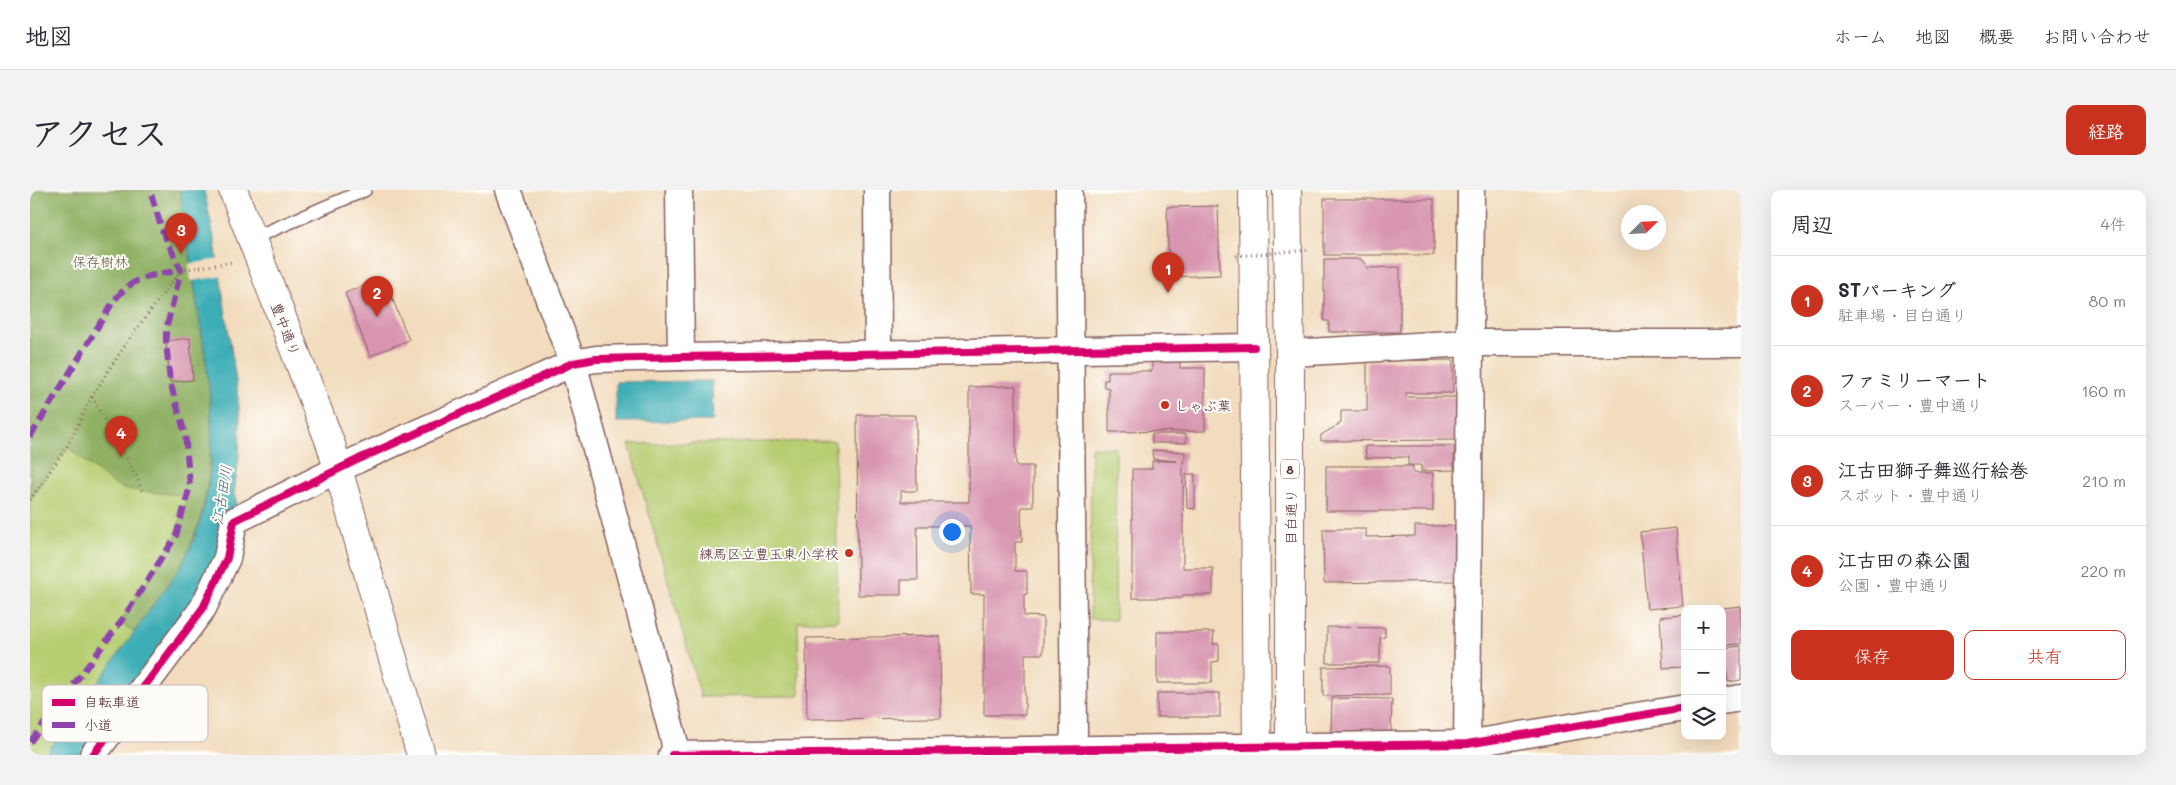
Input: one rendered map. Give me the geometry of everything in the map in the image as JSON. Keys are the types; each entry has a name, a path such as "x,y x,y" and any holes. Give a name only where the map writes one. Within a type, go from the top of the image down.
{"main road":[{"name":"豊中通り","path":"233,190 339,469 422,755"},
{"path":"1253,190 1257,751"},
{"name":"目白通り","path":"1287,190 1290,353 1290,751"}],"street":[{"path":"508,190 573,363 674,740 675,755 1467,750 1681,709"},
{"path":"679,190 681,357"},
{"path":"877,190 878,354"},
{"path":"1069,190 1072,752"},
{"path":"1467,750 1471,190"},
{"path":"1290,353 1469,342 1741,343"},
{"path":"145,685 203,608 227,558 234,521 339,469 573,363 596,359 681,357 1254,347"},
{"path":"1726,700 1741,698"},
{"path":"93,755 103,742"}],"lane":[{"path":"251,239 366,190"}],"path":[{"path":"1236,256 1309,250"},
{"path":"30,500 66,447 92,396 127,342 181,270 234,262"},
{"path":"92,396 137,477 142,491"}],"green space":[{"name":"保存樹林","path":"30,190 180,190 212,405 213,440 207,492 200,521 185,558 136,633 97,685 42,685 42,742 55,742 45,755 30,755"},
{"name":"保存樹林","path":"30,190 180,190 207,374 212,434 210,464 206,494 198,525 186,556 175,576 136,633 120,623 176,536 187,496 124,489 111,482 67,447 30,500","holes":["189,338 193,380 170,382 166,341"]},
{"path":"835,441 838,621 798,622 799,696 701,697 629,444"},
{"path":"1091,447 1116,448 1115,620 1090,619"}],"water":[{"name":"江古田川","path":"180,190 204,190 215,242 237,387 240,419 239,457 234,494 237,503 228,535 211,578 134,685 96,685 177,572 197,529 205,500 210,470 212,439 211,409 204,347"},
{"path":"712,381 713,421 616,422 616,382"},
{"path":"54,742 92,742 83,755 45,755"}],"pier":[{"path":"220,259 223,276 191,281 189,264"}],"building":[{"path":"1324,199 1434,199 1434,255 1324,255"},
{"path":"1218,206 1220,275 1169,277 1167,207"},
{"path":"1324,259 1361,259 1368,268 1400,267 1400,332 1329,332 1329,321 1324,321"},
{"path":"384,278 409,340 370,356 345,293"},
{"path":"190,338 193,380 170,382 166,341"},
{"path":"1453,360 1453,393 1406,393 1406,397 1458,397 1457,440 1321,441 1321,435 1341,423 1341,411 1367,411 1367,361"},
{"path":"1152,361 1180,361 1180,368 1205,368 1205,431 1109,432 1109,388 1104,387 1104,380 1108,380 1108,371 1152,371"},
{"path":"1016,386 1016,466 1033,466 1033,507 1021,507 1022,542 1015,542 1015,571 1027,571 1027,594 1024,594 1024,616 1043,617 1043,654 1025,654 1025,715 984,715 984,594 971,594 970,526 917,526 918,580 901,580 901,595 858,595 857,415 916,415 917,491 901,491 901,502 969,502 969,387"},
{"path":"1152,434 1186,434 1186,443 1152,443"},
{"path":"1365,446 1454,446 1454,470 1421,471 1421,465 1408,465 1408,457 1366,458"},
{"path":"1152,450 1185,452 1185,461 1183,461 1183,568 1213,568 1213,595 1183,595 1183,598 1132,598 1132,469 1152,469 1152,461 1177,461 1153,459"},
{"path":"1326,466 1413,466 1413,473 1433,473 1433,511 1326,511"},
{"path":"1186,474 1195,474 1195,509 1187,508"},
{"path":"1415,526 1455,526 1455,535 1457,535 1457,581 1324,583 1323,529 1366,529 1366,537 1415,536"},
{"path":"1676,528 1683,605 1681,606 1647,609 1640,532"},
{"path":"1741,606 1741,644 1726,645 1726,608"},
{"path":"1681,615 1681,667 1663,668 1660,617"},
{"path":"1327,627 1385,628 1385,637 1380,638 1380,663 1327,663"},
{"path":"1157,632 1214,632 1213,644 1219,644 1219,661 1212,662 1212,683 1157,683"},
{"path":"940,636 941,718 807,719 806,638"},
{"path":"1741,646 1741,680 1728,682 1726,648"},
{"path":"1390,666 1390,695 1323,696 1323,667"},
{"path":"1157,693 1220,693 1220,717 1157,717"},
{"path":"1332,698 1392,699 1391,733 1331,732"}],"marked path":[{"path":"73,685 120,623 176,536 190,486 185,434 170,382 166,341 166,330 181,270 162,230 150,190"},
{"path":"30,437 113,302 121,293 128,286 143,278 181,270"},
{"path":"30,742 42,726"}],"cycle path":[{"path":"145,685 203,608 227,558 234,521 359,459 573,363 596,359 681,357 1254,347"},
{"path":"672,755 1467,744 1681,709"},
{"path":"93,755 103,742"}],"place":[{"name":"江古田獅子舞巡行絵巻","path":"181,254"},
{"name":"STパーキング","path":"1168,293"},
{"name":"ファミリーマート","path":"377,317"},
{"name":"しゃぶ葉","path":"1165,405"},
{"name":"江古田の森公園","path":"121,457"},
{"name":"練馬区立豊玉東小学校","path":"849,553"}]}
